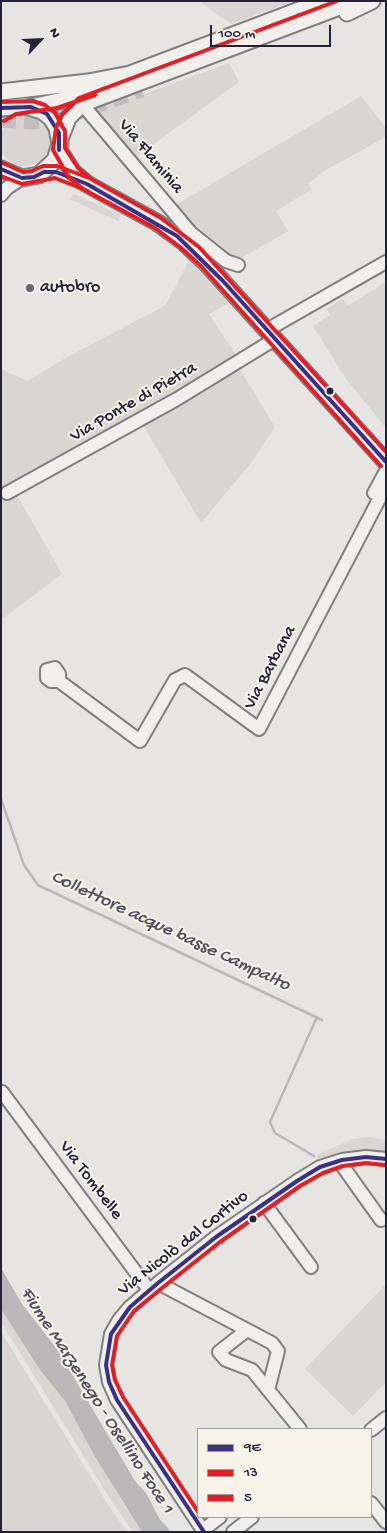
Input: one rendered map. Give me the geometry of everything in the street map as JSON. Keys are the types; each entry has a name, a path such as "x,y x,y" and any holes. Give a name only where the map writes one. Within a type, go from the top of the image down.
{"main road":[{"path":"1,115 25,107 63,100 323,1"},
{"path":"1,169 11,175 22,178 34,177 44,172 55,160 68,118 82,104 355,1"},
{"path":"142,90 345,14 372,1"},
{"path":"1,92 88,82 130,74"},
{"path":"1,108 25,107 42,111 51,118 57,128 60,144 73,172 87,184"},
{"path":"44,172 56,172 87,184 187,238 215,272 386,462"}],"street":[{"name":"Via Flaminia","path":"82,104 169,207 187,238 226,262 238,266"},
{"path":"1,195 22,178"},
{"name":"Via Ponte di Pietra","path":"7,493 168,403 386,262"},
{"path":"253,725 386,471"},
{"name":"Via Barbana","path":"59,681 140,741 175,680 185,675 259,729 386,486"},
{"name":"Via Tombelle","path":"2,1092 154,1287"},
{"name":"Via Nicolò dal Cortivo","path":"204,1531 118,1400 110,1382 106,1365 111,1334 119,1320 154,1287 264,1203 309,1173 339,1161 366,1157 386,1158"},
{"path":"339,1161 381,1220"},
{"path":"264,1203 311,1268"},
{"path":"154,1287 272,1343 278,1351 268,1390"},
{"path":"248,1330 219,1352 226,1360 252,1370 299,1428"},
{"path":"372,1429 386,1418"},
{"path":"372,1504 386,1522"},
{"path":"204,1531 219,1518"},
{"path":"233,1532 251,1518"}],"shaded area":[{"path":"199,1 294,1 231,24"},
{"path":"229,63 239,82 132,160 91,104 140,86 144,94"},
{"path":"361,96 386,128 386,137 324,171 308,184 312,189 276,211 288,231 236,261 221,251 176,208 179,203"},
{"path":"20,116 30,116 43,123 50,136 50,146 43,159 30,166 20,166 11,162 4,155 0,146 0,136 4,127 11,120"},
{"path":"74,194 121,215 118,221 69,199"},
{"path":"189,260 229,303 209,314 236,355 229,359 231,363 1,493 1,369 28,381 60,361 166,305"},
{"path":"386,282 386,428 346,379 313,326 330,315 326,309 343,299 347,306"},
{"path":"239,368 275,427 251,463 201,523 143,425"},
{"path":"8,495 11,498 17,495 62,574 1,620 1,498"},
{"path":"369,1137 386,1140 386,1152 349,1152 316,1160 318,1154 353,1139"},
{"path":"1,1268 22,1304 57,1349 135,1481 146,1493 159,1518 171,1532 142,1532 94,1455 65,1401 40,1370 1,1309"},
{"path":"386,1284 386,1382 353,1416 305,1369"},
{"path":"1,1309 40,1370 65,1401 94,1455 142,1532 133,1532 112,1502 1,1322"},
{"path":"1,1332 109,1506 127,1532 1,1532"}],"waterway":[{"name":"Collettore acque basse Campalto","path":"1,799 24,865 38,885 322,1020"},
{"path":"314,1156 275,1133 270,1122 317,1017"}],"tunnel":[{"path":"1,120 33,122 58,119 142,90"}],"transit line":[{"name":"13","path":"337,1 79,98 62,115 56,128 53,150 68,176 83,189 155,228 201,266 381,466"},
{"name":"13","path":"4,121 16,114 57,108 95,95"},
{"name":"5","path":"1,102 33,101 45,105 55,113 65,131 65,148 78,168 91,179 161,218 199,247 386,452"},
{"name":"9E","path":"1,108 31,107 47,114 59,133 59,150"},
{"name":"5","path":"3,163 23,172 32,171 43,166 57,166 92,179"},
{"name":"9E","path":"1,169 22,178 34,177 44,172 56,172 87,184 177,236 223,281 386,462"},
{"name":"13","path":"1,176 22,184 55,178 88,191"},
{"name":"9E","path":"204,1532 117,1400 109,1382 106,1365 111,1334 130,1307 158,1283 216,1237 297,1181 320,1167 342,1160 366,1157 386,1159"},
{"name":"13","path":"197,1510 123,1397 115,1380 112,1365 117,1336 134,1311 162,1288 220,1242 300,1186 323,1173 343,1166 366,1163 385,1165"}],"place":[{"name":"autobro","path":"30,288"}],"water label":[{"name":"Fiume Marzenego - Osellino Foce 1","path":"96,1401"}]}
